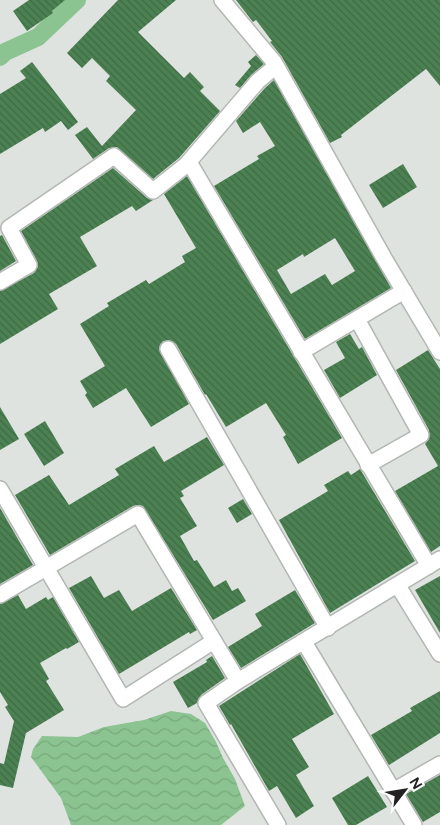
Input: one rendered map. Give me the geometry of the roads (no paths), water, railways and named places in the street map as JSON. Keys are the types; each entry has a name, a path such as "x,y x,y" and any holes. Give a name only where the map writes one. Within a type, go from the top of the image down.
{"street":[{"path":"222,0 276,66 440,352"},
{"path":"0,282 29,264 9,228 114,156 153,190 189,162 258,81 276,66"},
{"path":"189,162 368,465 435,562 238,681 206,703 278,825"},
{"path":"301,352 404,291"},
{"path":"357,319 421,435 368,465"},
{"path":"168,349 328,628"},
{"path":"0,489 123,699 214,641"},
{"path":"0,595 138,514 238,681"},
{"path":"398,586 440,654"},
{"path":"304,642 414,825"},
{"path":"393,791 440,764"}],"water":[{"path":"171,711 191,714 205,723 235,779 245,806 221,825 71,825 61,798 31,757 33,749 42,736 78,737 104,727 144,720"}],"waterway":[{"path":"0,57 5,52 38,37 77,0"}]}
